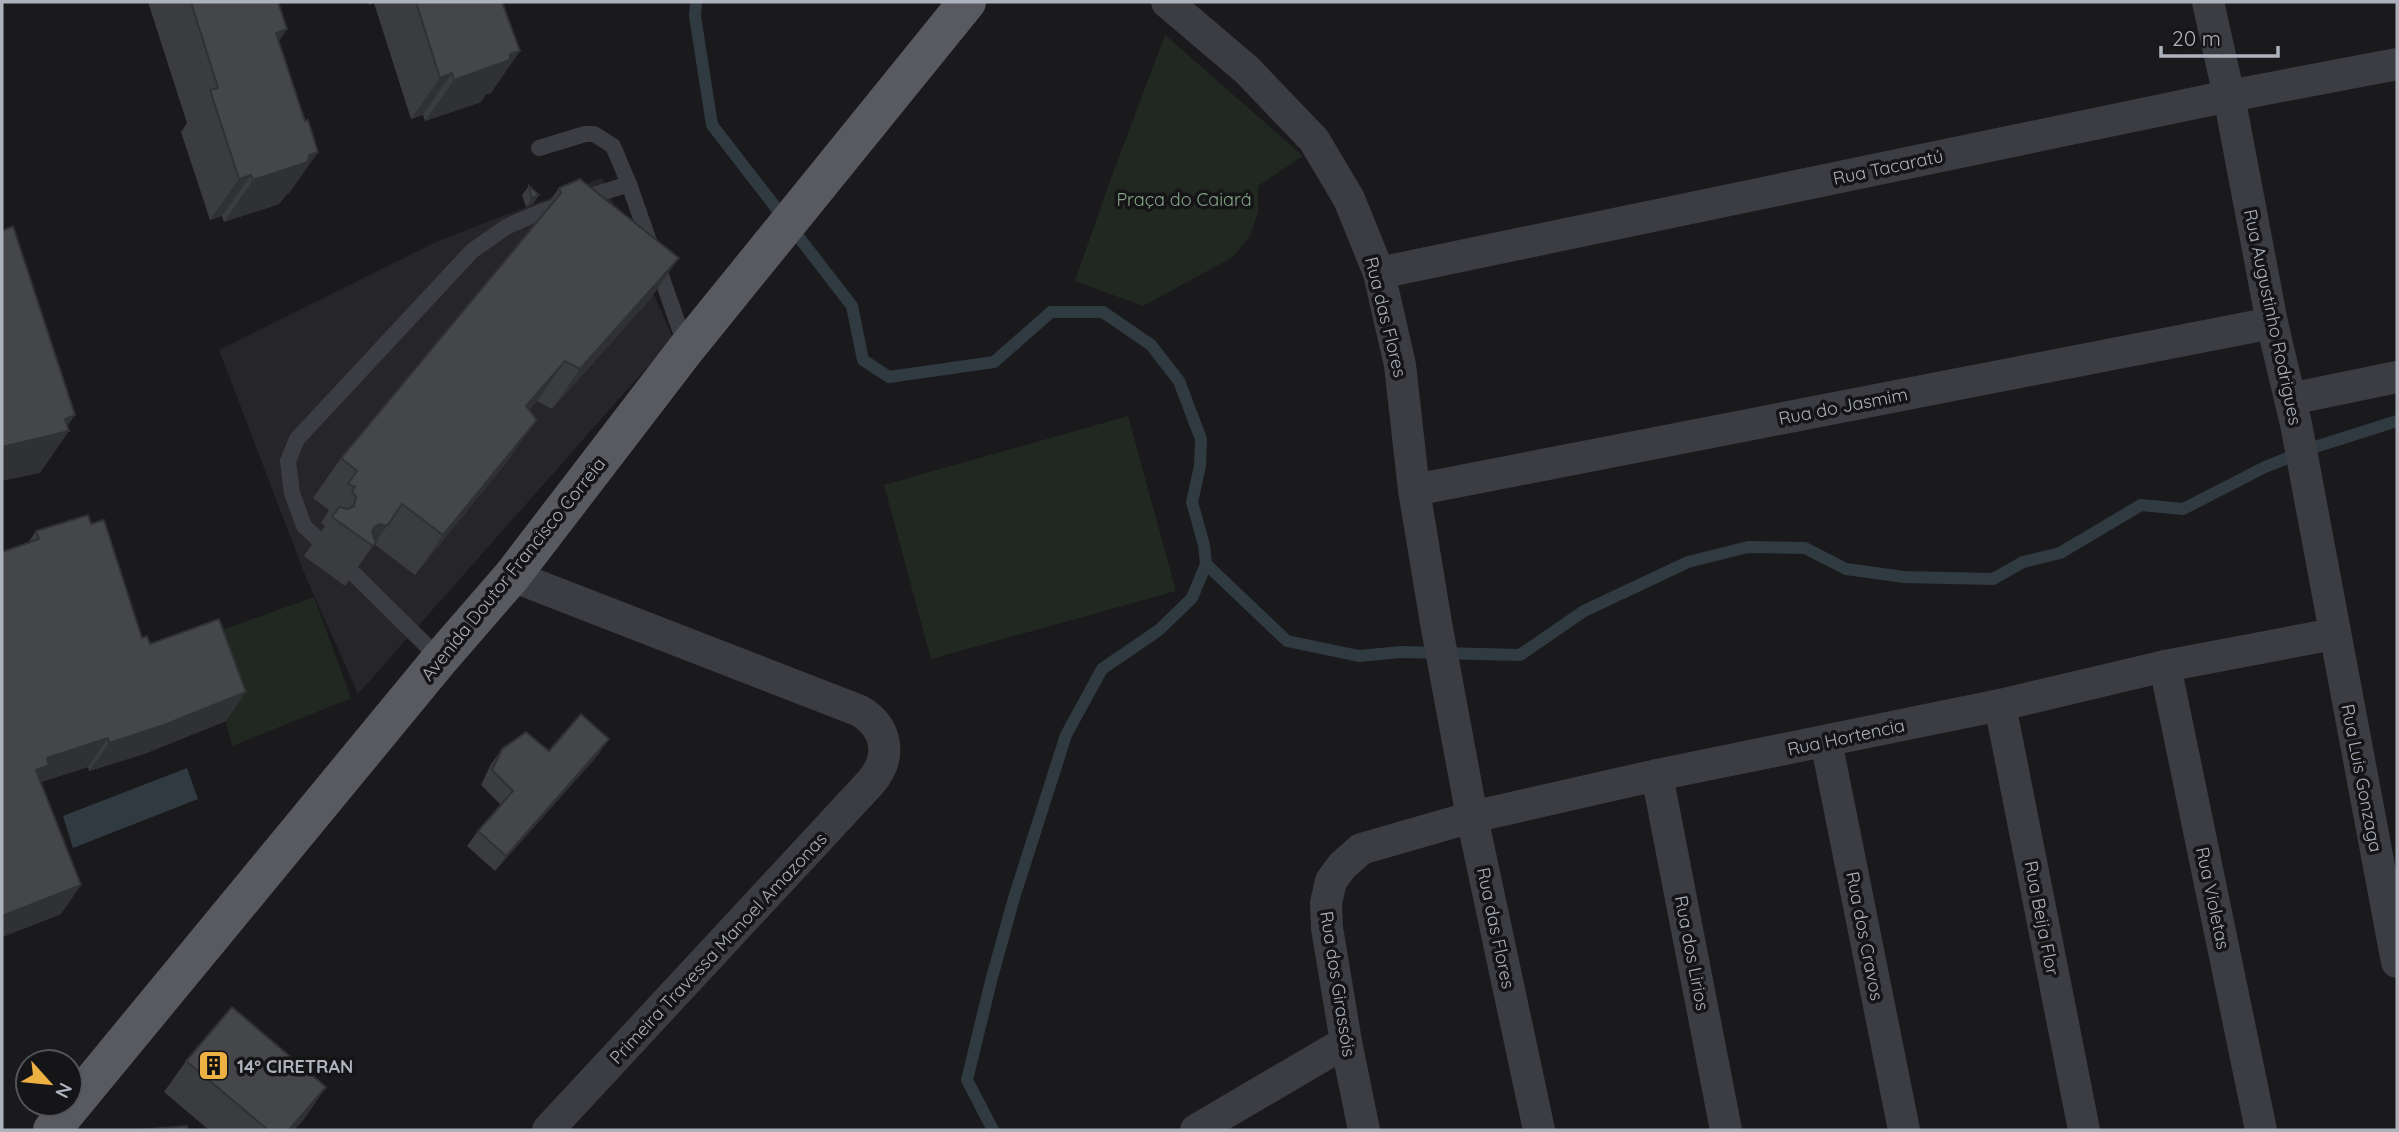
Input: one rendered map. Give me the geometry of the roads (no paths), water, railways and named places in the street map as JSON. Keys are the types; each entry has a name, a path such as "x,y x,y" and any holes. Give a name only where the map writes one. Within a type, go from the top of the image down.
{"main road":[{"name":"Avenida Doutor Francisco Correia","path":"52,1130 440,659 512,576 686,349 967,2"}],"street":[{"name":"Rua das Flores","path":"1167,2 1247,70 1314,141 1349,199 1379,273 1401,365 1414,490 1472,817 1539,1130"},
{"name":"Rua Augustinho Rodrigues","path":"2208,2 2229,96 2272,323 2293,411 2334,634"},
{"name":"Rua Tacaratú","path":"1379,273 2229,96 2397,64"},
{"name":"Rua do Jasmim","path":"1414,490 2272,323"},
{"path":"2293,411 2397,377"},
{"name":"Primeira Travessa Manoel Amazonas","path":"512,576 860,711 879,727 886,751 884,762 871,782 548,1130"},
{"name":"Rua Hortencia","path":"1361,849 1472,817 1657,775 2000,705 2165,666 2334,634"},
{"name":"Rua Luis Gonzaga","path":"2334,634 2397,962"},
{"name":"Rua Violetas","path":"2165,666 2261,1130"},
{"name":"Rua Beija Flor","path":"2000,705 2084,1130"},
{"name":"Rua dos Cravos","path":"1826,741 1904,1130"},
{"name":"Rua dos Lirios","path":"1657,775 1726,1130"},
{"name":"Rua dos Girassóis","path":"1361,849 1342,866 1331,881 1326,903 1327,928 1346,1042 1364,1130"},
{"path":"1196,1130 1346,1042"}],"lane":[{"path":"539,148 585,134 594,134 613,146 629,184 686,349"},
{"path":"318,539 304,526 292,493 288,461 297,439 472,251 506,227 540,212 629,184"},
{"path":"354,574 440,659"}],"waterway":[{"path":"696,2 695,16 712,125 852,306 863,360 889,377 994,362 1051,312 1103,312 1151,345 1179,381 1201,439 1200,466 1192,502 1204,545 1206,564 1192,598 1159,630 1102,669 1066,735 1014,898 967,1080 993,1130"},
{"path":"1206,564 1287,641 1359,656 1401,652 1520,655 1584,611 1688,562 1748,547 1805,548 1846,569 1904,577 1993,579 2023,562 2060,553 2141,505 2183,509 2265,467 2315,447 2397,421"}],"place":[{"name":"14º CIRETRAN","path":"214,1066"}],"park label":[{"name":"Praça do Caiará","path":"1184,199"}]}
